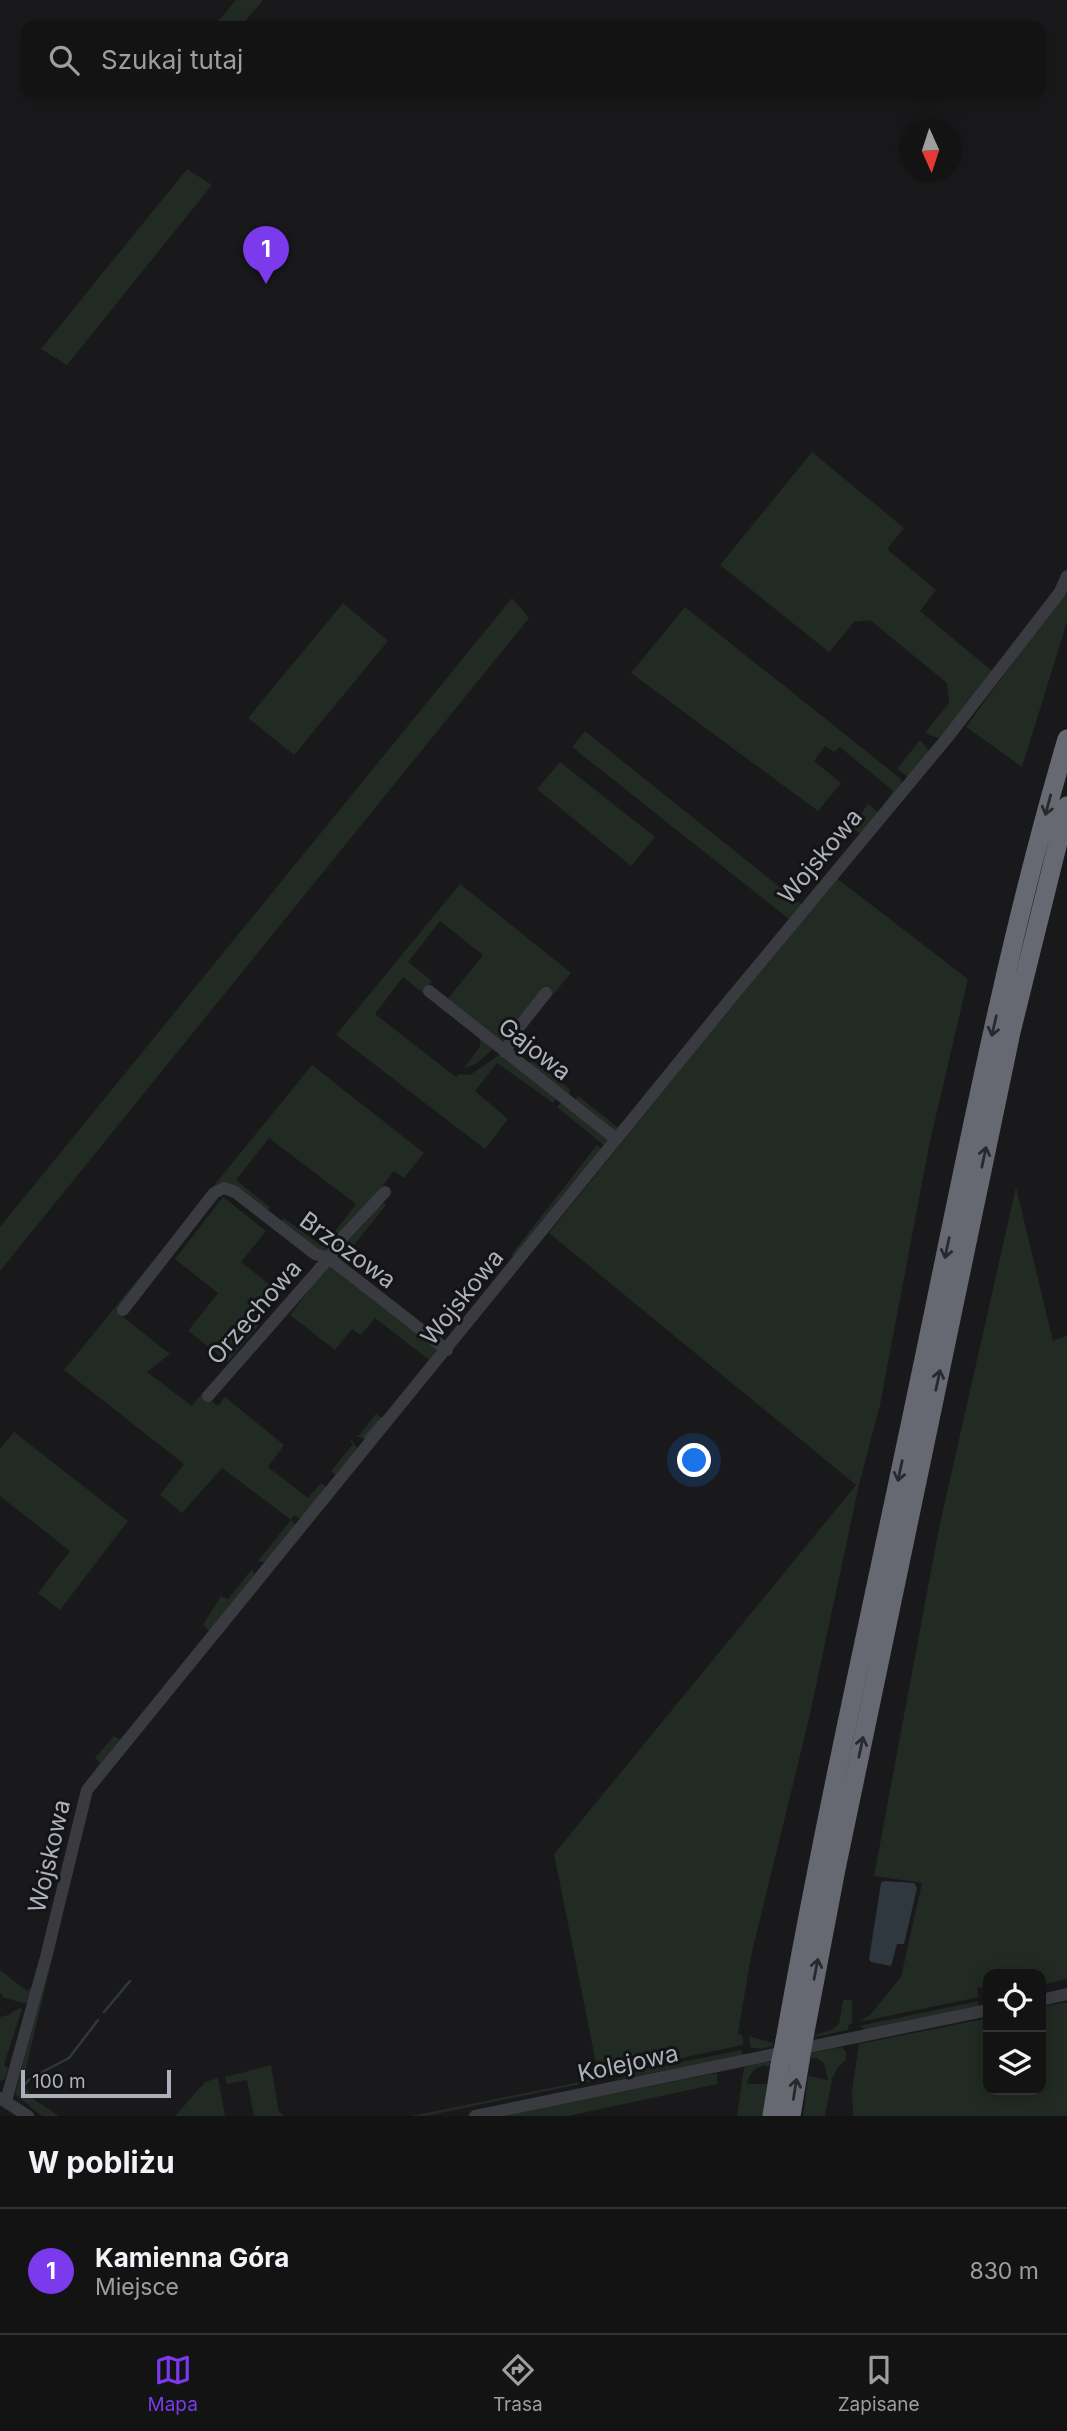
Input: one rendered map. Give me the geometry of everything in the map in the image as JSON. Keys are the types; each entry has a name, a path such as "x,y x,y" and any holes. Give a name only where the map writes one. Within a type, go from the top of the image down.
{"highway":[{"path":"791,2116 792,2051 818,1866 990,1043 1034,857 1067,739"},
{"path":"772,2116 792,2051 833,1881 1011,1032 1067,806"}],"street":[{"name":"Wojskowa","path":"3,2100 46,1957 87,1790 972,706 1060,592 1067,576"},
{"name":"Gajowa","path":"429,991 617,1139"},
{"path":"505,1052 519,1027 546,993"},
{"name":"Brzozowa","path":"123,1310 214,1193 224,1188 235,1192 315,1254 329,1258 447,1350"},
{"name":"Orzechowa","path":"208,1396 329,1258 340,1240 385,1192"},
{"path":"1046,1999 1067,1994"},
{"name":"Kolejowa","path":"475,2116 983,2011"},
{"path":"3,2100 28,2116"}],"shaded area":[{"path":"236,0 263,0 245,21 218,21"},
{"path":"187,169 212,185 67,365 41,349"},
{"path":"812,452 904,528 887,549 936,590 920,611 992,671 940,739 925,733 949,703 947,683 870,620 854,622 829,652 720,565"},
{"path":"1067,588 1067,622 1022,767 966,727"},
{"path":"512,598 529,618 0,1271 0,1227"},
{"path":"343,603 388,641 294,755 248,718"},
{"path":"685,607 901,779 902,785 884,807 893,791 840,747 834,752 825,746 814,761 841,783 818,811 631,673"},
{"path":"585,731 802,905 789,919 572,747"},
{"path":"920,740 930,752 908,777 897,769"},
{"path":"560,762 655,837 631,866 537,789"},
{"path":"868,804 879,813 860,834 851,827"},
{"path":"835,877 968,979 929,1146 880,1405 859,1485 808,1723 751,1956 738,2033 743,2037 743,2045 635,2068 600,2080 426,2116 411,2116 599,2078 554,1854 856,1485 549,1233"},
{"path":"460,884 571,973 551,997 545,992 502,1045 446,1001 483,955 440,921 408,962 432,981 423,993 403,977 375,1014 456,1077 459,1074 470,1075 499,1055 506,1057 557,1097 553,1103 497,1063 475,1091 508,1119 485,1149 336,1035"},
{"path":"480,1038 493,1049 476,1064 464,1068 480,1047"},
{"path":"531,1061 571,1090 567,1096 529,1065"},
{"path":"312,1065 424,1153 404,1178 394,1171 364,1210 337,1235 334,1233 356,1204 269,1138 236,1180 270,1207 266,1213 223,1185 118,1313 170,1354 147,1372 192,1406 202,1393 218,1406 225,1397 284,1445 268,1467 308,1498 321,1483 329,1489 303,1520 294,1515 291,1520 222,1468 182,1513 160,1495 184,1464 64,1370"},
{"path":"578,1096 621,1130 617,1133 573,1102"},
{"path":"563,1100 608,1139 606,1147 557,1107"},
{"path":"597,1145 603,1150 517,1259 511,1255"},
{"path":"1016,1187 1053,1341 1067,1337 1067,1979 1046,1984 1046,1969 983,1969 983,1992 982,1987 977,1988 979,1997 859,2022 870,2015 901,1977 922,1883 874,1876 939,1528"},
{"path":"223,1197 266,1231 241,1262 278,1291 255,1321 259,1325 228,1362 188,1331 218,1293 175,1259"},
{"path":"380,1201 386,1205 338,1262 336,1252"},
{"path":"284,1218 322,1246 328,1239 328,1251 321,1252 281,1221"},
{"path":"329,1266 334,1267 438,1348 429,1360 375,1318 361,1335 352,1329 335,1350 290,1315"},
{"path":"376,1414 382,1418 365,1440 355,1435 359,1435"},
{"path":"14,1432 128,1521 60,1610 38,1593 70,1551 0,1496 0,1449"},
{"path":"352,1440 358,1450 338,1478 331,1471 353,1444 350,1442"},
{"path":"291,1520 298,1527 266,1563 258,1561"},
{"path":"252,1569 254,1573 251,1585 211,1632 203,1625 221,1596 228,1599"},
{"path":"114,1736 120,1740 83,1790 81,1789 100,1763 95,1758"},
{"path":"883,1881 914,1883 917,1888 904,1944 897,1944 891,1966 871,1962 869,1959"},
{"path":"62,1917 22,2085 32,2098 59,2116 42,2116 15,2094"},
{"path":"0,1970 27,1991 32,1987 30,2002 23,2003 2,1997"},
{"path":"843,2000 852,2000 852,2023 849,2024 848,2030 815,2037 814,2035 831,2030 839,2024"},
{"path":"979,2001 978,2006 866,2030 859,2026"},
{"path":"1067,2002 1067,2116 853,2116 852,2090 859,2044 983,2019 983,2095 1046,2095 1046,2006"},
{"path":"22,2009 4,2065 8,2069 4,2080 0,2081 0,2017"},
{"path":"749,2036 773,2043 773,2046 760,2049 750,2047"},
{"path":"842,2047 846,2052 846,2060 838,2067 832,2079 825,2116 803,2116 808,2076 828,2080 824,2063 816,2058 811,2059 811,2053"},
{"path":"742,2050 742,2056 615,2080 636,2071"},
{"path":"770,2061 769,2068 764,2065 752,2072 747,2084 767,2084 763,2116 737,2116 744,2067"},
{"path":"271,2065 279,2113 283,2116 254,2116 247,2080 227,2084 225,2077"},
{"path":"717,2073 717,2084 568,2116 501,2116"},
{"path":"218,2078 225,2116 175,2116 205,2082"}],"waterway":[{"path":"365,1437 382,1418"},
{"path":"104,2012 130,1981"},
{"path":"24,2085 31,2078 69,2058 98,2020"}],"place":[{"name":"Kamienna Góra","path":"266,284"}]}
